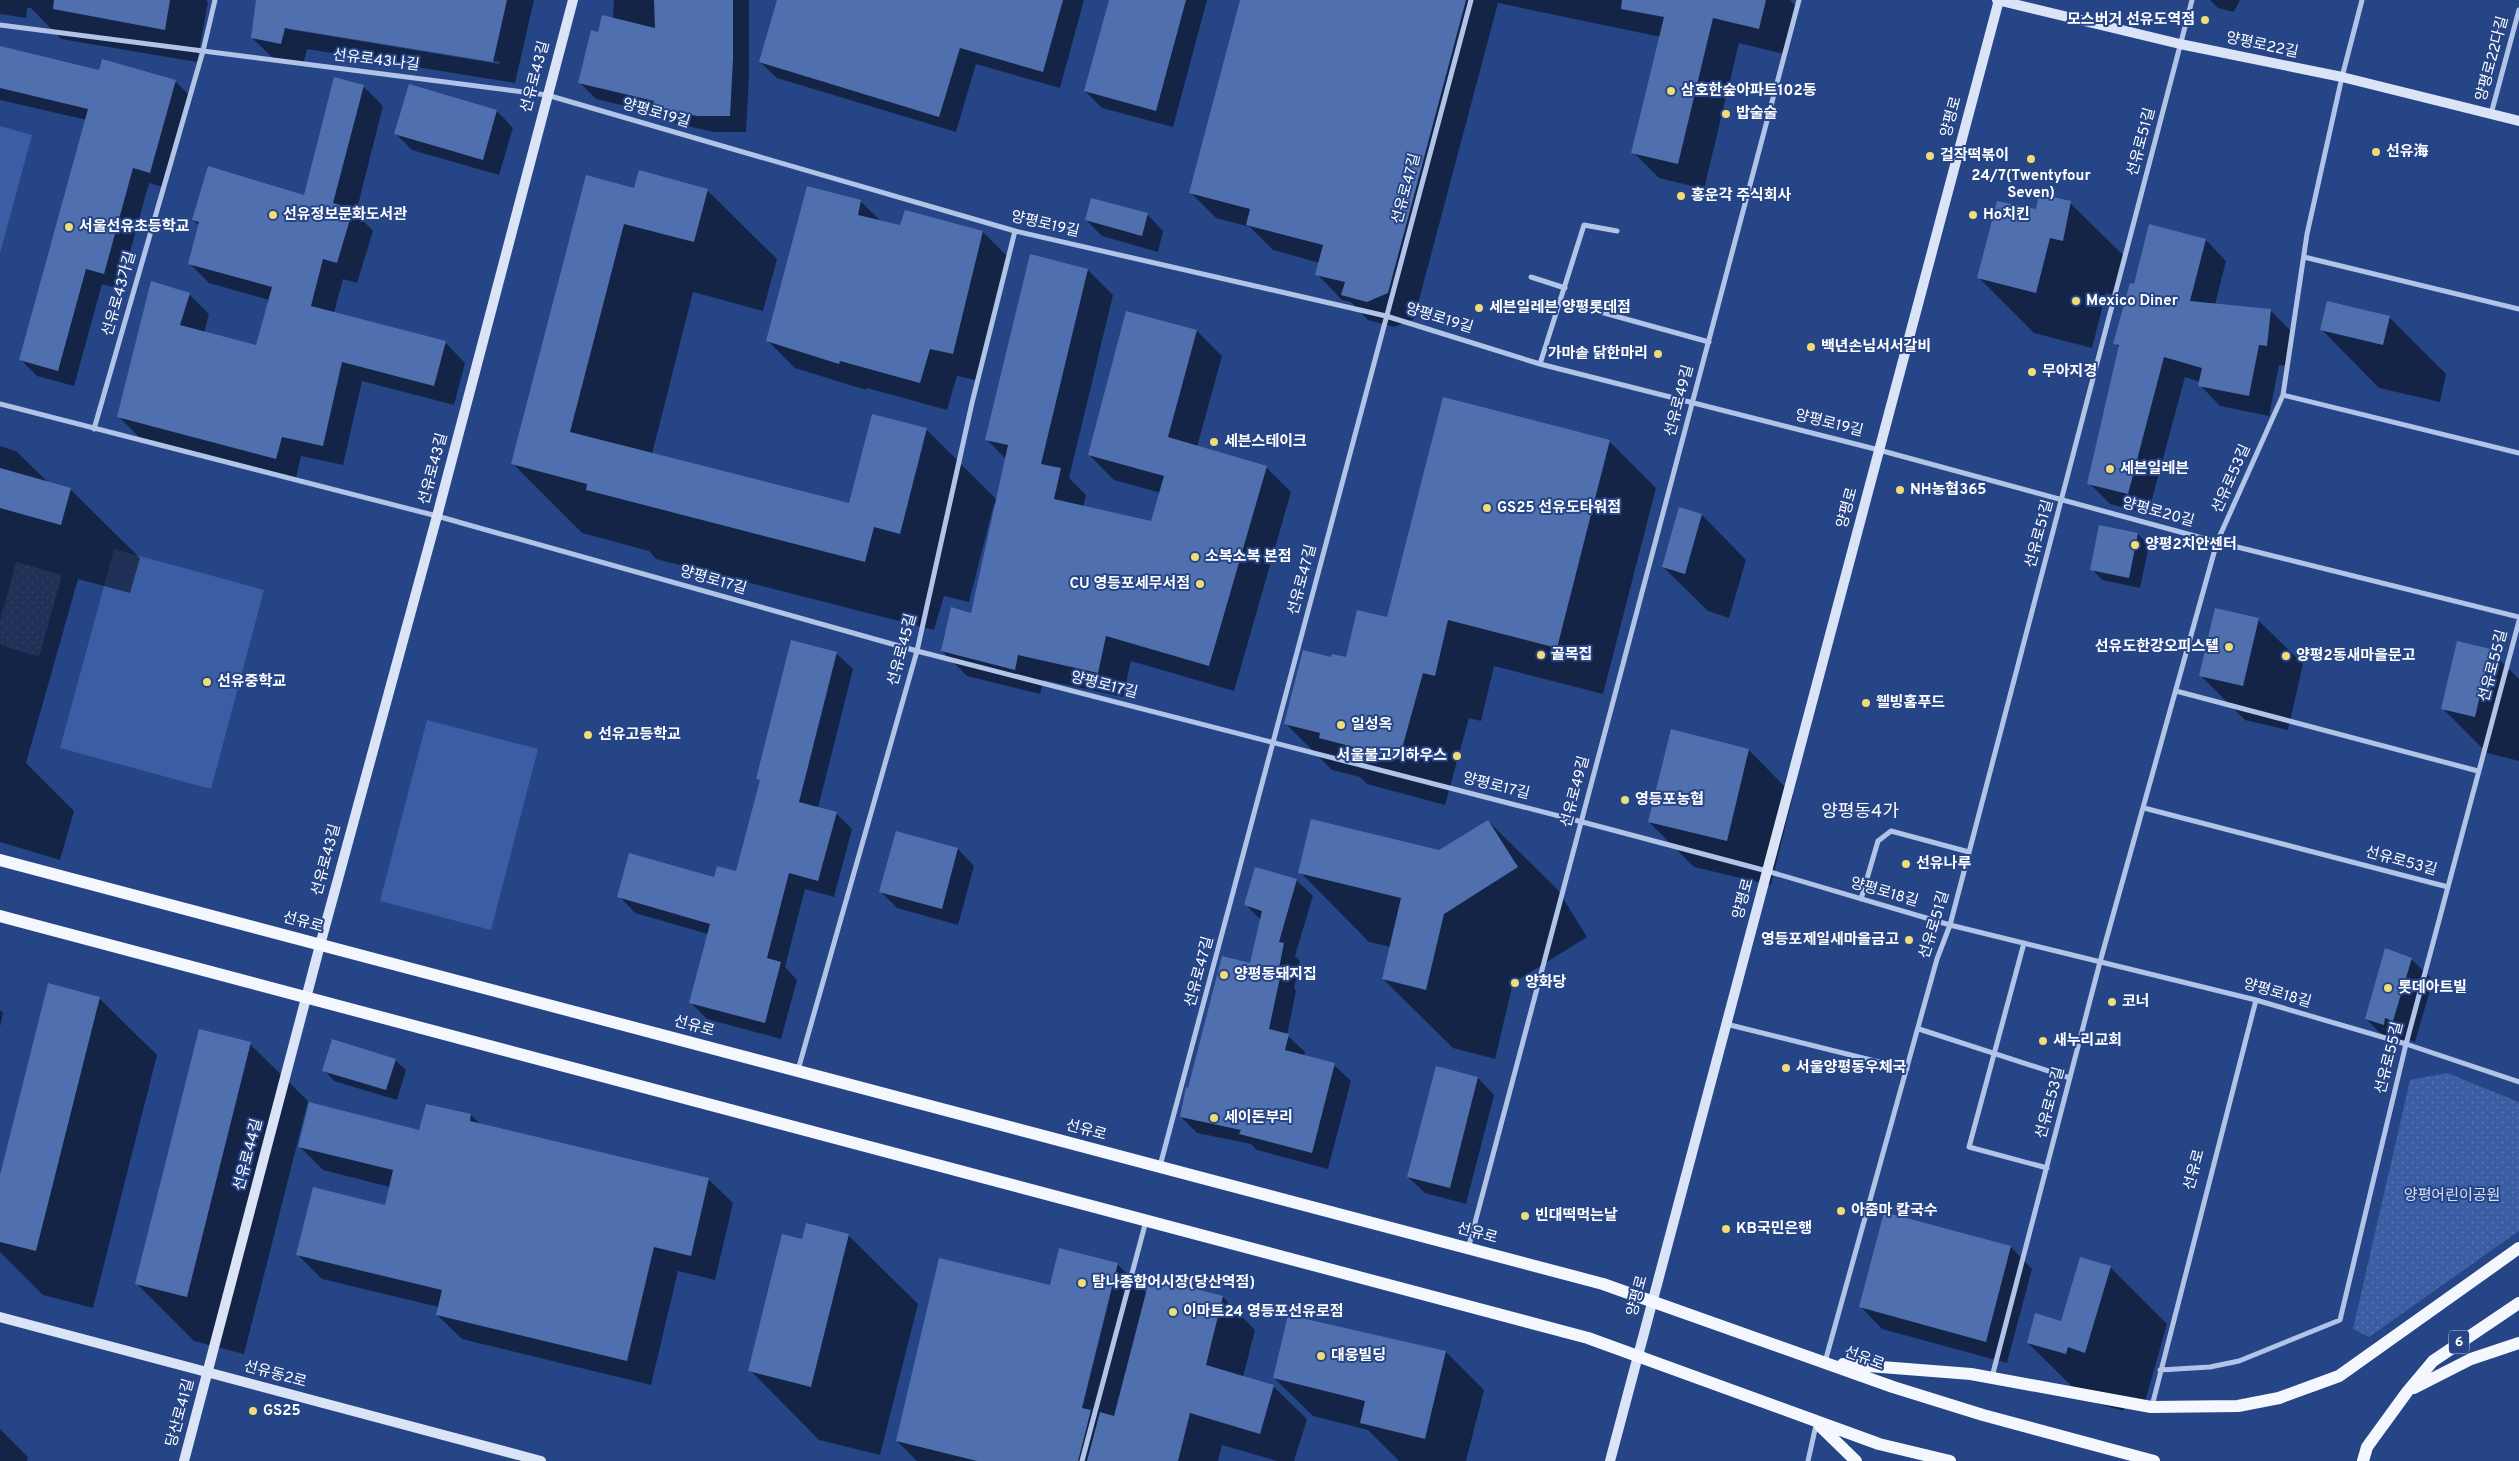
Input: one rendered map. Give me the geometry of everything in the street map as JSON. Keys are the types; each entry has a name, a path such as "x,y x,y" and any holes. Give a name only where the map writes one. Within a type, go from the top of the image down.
{"main road":[{"name":"선유로","path":"0,860 1603,1284 1893,1387 1983,1415 2154,1461"},
{"path":"0,916 1588,1338 1638,1358 1879,1444 1950,1461"},
{"path":"1825,1363 1992,1377 2151,1407 2238,1406 2279,1398 2339,1376 2519,1248"},
{"name":"6","path":"2363,1461 2367,1447 2407,1392 2433,1361 2519,1303"},
{"path":"2407,1392 2471,1358 2519,1342"},
{"path":"1817,1422 1856,1461"}],"street":[{"path":"202,51 214,0"},
{"name":"선유로43길","path":"320,945 437,516 573,0"},
{"name":"선유로47길","path":"1160,1167 1471,0"},
{"name":"선유로49길","path":"1468,1249 1800,0"},
{"name":"양평로22길","path":"1998,0 2180,44 2342,77 2519,120"},
{"name":"양평로","path":"1610,1461 1998,0"},
{"name":"선유로51길","path":"1825,1363 1937,959 1950,925 2192,0"},
{"name":"선유로53길","path":"1992,1377 2100,962 2217,542 2283,395 2304,257 2342,77 2362,0"},
{"name":"양평로22다길","path":"2491,114 2519,10"},
{"name":"선유로43나길","path":"0,25 547,95"},
{"name":"선유로43가길","path":"94,429 202,51"},
{"name":"양평로19길","path":"547,95 1015,231 1386,316 1540,364 1879,450"},
{"path":"1540,364 1584,226 1617,231"},
{"name":"선유로45길","path":"798,1071 918,651 972,403 1015,231"},
{"path":"2304,257 2519,309"},
{"path":"1531,277 1565,288"},
{"path":"1561,301 1709,342"},
{"path":"2283,395 2519,453"},
{"path":"0,404 437,516"},
{"name":"양평로20길","path":"1879,450 2217,542 2519,617"},
{"name":"양평로17길","path":"437,516 918,651 1767,871"},
{"name":"선유로55길","path":"2160,1370 2210,1367 2239,1361 2340,1320 2406,1044 2519,621"},
{"path":"2176,691 2478,771"},
{"name":"선유로53길","path":"2144,808 2448,887"},
{"path":"1861,899 1878,841 1891,831 1969,852"},
{"name":"양평로18길","path":"1767,871 1950,925 2256,1000 2406,1044 2519,1082"},
{"path":"2024,943 1969,1147 2047,1168"},
{"name":"선유로44길","path":"207,1372 320,945"},
{"name":"선유로","path":"2151,1407 2256,1000"},
{"path":"1726,1024 1907,1069"},
{"path":"1919,1029 1994,1055 2070,1078"},
{"path":"1082,1461 1146,1221"},
{"name":"선유동2로","path":"0,1318 541,1461"},
{"name":"당산로41길","path":"184,1461 207,1372"},
{"path":"1808,1461 1817,1422"}],"green space":[{"path":"0,126 32,135 0,253"},
{"path":"114,549 264,590 211,789 60,748"},
{"path":"16,562 62,575 39,657 0,645 0,621"},
{"path":"427,720 538,749 491,930 380,901"},
{"name":"양평어린이공원","path":"2447,1073 2519,1102 2519,1231 2369,1337 2353,1329 2410,1080"}],"building":[{"path":"54,0 170,0 165,30 53,9"},
{"path":"256,0 507,0 493,62 285,28 281,44 251,38"},
{"path":"654,0 733,0 733,59 730,116 697,116 652,106 654,101 578,83 591,30 598,32 602,15 655,28"},
{"path":"777,0 1063,0 1043,72 960,48 939,117 759,62"},
{"path":"1109,0 1186,0 1156,111 1084,91"},
{"path":"1240,0 1466,0 1388,293 1367,302 1341,295 1345,282 1315,275 1323,245 1246,225 1250,209 1189,193"},
{"name":"삼호한숲아파트102동","path":"1622,0 1766,0 1759,29 1713,18 1678,164 1631,153 1664,17 1621,9"},
{"path":"0,46 99,70 102,59 176,80 150,173 133,168 104,274 86,269 58,371 19,360 88,109 0,88"},
{"path":"334,77 364,85 333,203 353,209 337,263 323,259 311,306 446,341 434,386 342,362 323,446 282,437 276,459 117,417 151,281 190,293 180,325 256,345 272,287 188,264 199,222 192,220 208,166 304,195"},
{"path":"409,84 497,110 483,160 394,134"},
{"path":"639,170 708,189 694,242 624,224 570,432 849,503 872,414 927,428 900,534 874,527 865,562 586,490 587,484 511,464 586,175 634,188"},
{"path":"807,186 861,200 858,215 900,225 905,210 983,231 953,354 930,349 920,383 840,361 839,364 766,341"},
{"path":"2039,194 2071,201 2063,241 2050,238 2036,293 1977,278 1997,201 2036,209"},
{"path":"1091,198 1148,213 1142,236 1085,220"},
{"path":"2149,224 2206,239 2190,301 2271,309 2267,346 2259,345 2249,396 2198,386 2202,368 2164,357 2128,494 2087,484 2119,345 2113,344 2130,283 2134,284"},
{"path":"1030,254 1088,269 1041,464 1061,468 1054,499 1151,521 1164,476 1088,455 1126,311 1197,330 1168,437 1267,466 1209,666 1106,636 1098,673 1018,655 1015,670 941,651 951,607 971,613 1008,445 985,440"},
{"path":"2327,301 2390,316 2383,345 2320,330"},
{"path":"1443,397 1610,440 1557,648 1448,620 1435,676 1423,673 1399,759 1319,738 1320,733 1284,724 1303,650 1331,657 1332,654 1346,657 1357,610 1387,617"},
{"path":"0,468 71,488 61,525 0,508"},
{"path":"1679,507 1702,514 1685,574 1662,567"},
{"path":"2099,525 2138,533 2129,578 2090,570"},
{"name":"선유도한강오피스텔","path":"2215,608 2259,618 2243,686 2199,676"},
{"path":"791,640 837,652 799,802 837,812 818,881 789,873 767,958 781,962 765,1023 689,1003 710,924 617,897 629,853 714,877 717,866 736,871 760,780 756,779"},
{"path":"2457,641 2491,649 2475,717 2441,709"},
{"path":"1671,729 1749,749 1727,841 1648,822"},
{"path":"1311,819 1439,850 1488,820 1518,867 1444,914 1426,990 1382,979 1401,898 1298,873"},
{"path":"896,831 958,848 942,909 879,892"},
{"path":"1255,867 1297,879 1279,942 1284,943 1278,973 1281,973 1269,1029 1289,1034 1285,1050 1335,1063 1312,1153 1239,1134 1241,1130 1180,1117 1186,1087 1188,1088 1222,956 1250,963 1262,911 1244,905"},
{"name":"롯데아트빌","path":"2385,948 2412,958 2393,1021 2385,1018 2384,1025 2365,1019"},
{"path":"48,983 100,997 36,1251 0,1242 0,1175"},
{"path":"199,1029 251,1042 187,1297 135,1284"},
{"path":"332,1039 396,1059 386,1090 322,1071"},
{"path":"1436,1066 1478,1077 1450,1188 1407,1177"},
{"path":"309,1102 419,1130 426,1104 471,1114 470,1121 709,1178 691,1256 654,1247 627,1361 436,1315 442,1290 296,1255 313,1187 385,1205 393,1170 298,1147"},
{"path":"1884,1212 2011,1246 1986,1342 1859,1307"},
{"path":"806,1223 849,1234 811,1387 748,1371 782,1234 802,1239"},
{"path":"1059,1248 1118,1263 1082,1408 1091,1410 1078,1461 977,1461 896,1441 939,1258 1050,1285"},
{"path":"2080,1257 2111,1266 2085,1353 2068,1347 2066,1354 2027,1343 2035,1313 2061,1321"},
{"path":"1150,1277 1223,1296 1206,1365 1274,1385 1260,1434 1190,1413 1178,1461 1087,1461 1100,1412 1114,1416"},
{"path":"1288,1315 1446,1351 1425,1439 1360,1423 1365,1401 1273,1378"}],"place":[{"name":"모스버거 선유도역점","path":"2205,20"},
{"name":"삼호한숲아파트102동","path":"1671,91"},
{"name":"밥술술","path":"1726,114"},
{"name":"선유海","path":"2376,152"},
{"name":"걸작떡볶이","path":"1930,156"},
{"name":"24/7(Twentyfour Seven)","path":"2031,159"},
{"name":"홍운각 주식회사","path":"1681,196"},
{"name":"선유정보문화도서관","path":"273,215"},
{"name":"Ho치킨","path":"1973,215"},
{"name":"서울선유초등학교","path":"69,227"},
{"name":"Mexico Diner","path":"2076,301"},
{"name":"세븐일레븐 양평롯데점","path":"1479,308"},
{"name":"백년손님서서갈비","path":"1811,347"},
{"name":"가마솥 닭한마리","path":"1658,354"},
{"name":"무아지경","path":"2032,372"},
{"name":"세븐스테이크","path":"1214,442"},
{"name":"세븐일레븐","path":"2110,469"},
{"name":"NH농협365","path":"1900,490"},
{"name":"GS25 선유도타워점","path":"1487,508"},
{"name":"양평2치안센터","path":"2135,545"},
{"name":"소복소복 본점","path":"1195,557"},
{"name":"CU 영등포세무서점","path":"1200,584"},
{"name":"선유도한강오피스텔","path":"2229,647"},
{"name":"골목집","path":"1541,655"},
{"name":"양평2동새마을문고","path":"2286,656"},
{"name":"선유중학교","path":"207,682"},
{"name":"웰빙홈푸드","path":"1866,703"},
{"name":"일성옥","path":"1341,725"},
{"name":"선유고등학교","path":"588,735"},
{"name":"서울불고기하우스","path":"1457,756"},
{"name":"영등포농협","path":"1625,800"},
{"name":"선유나루","path":"1906,864"},
{"name":"영등포제일새마을금고","path":"1909,940"},
{"name":"양평동돼지집","path":"1224,975"},
{"name":"양화당","path":"1515,983"},
{"name":"롯데아트빌","path":"2388,988"},
{"name":"코너","path":"2112,1002"},
{"name":"새누리교회","path":"2043,1041"},
{"name":"서울양평동우체국","path":"1786,1068"},
{"name":"세이돈부리","path":"1214,1118"},
{"name":"아줌마 칼국수","path":"1841,1211"},
{"name":"빈대떡먹는날","path":"1525,1216"},
{"name":"KB국민은행","path":"1726,1229"},
{"name":"탐나종합어시장(당산역점)","path":"1082,1283"},
{"name":"이마트24 영등포선유로점","path":"1173,1312"},
{"name":"대웅빌딩","path":"1321,1356"},
{"name":"GS25","path":"253,1411"}],"district":[{"name":"양평동4가","path":"1860,812"}]}
